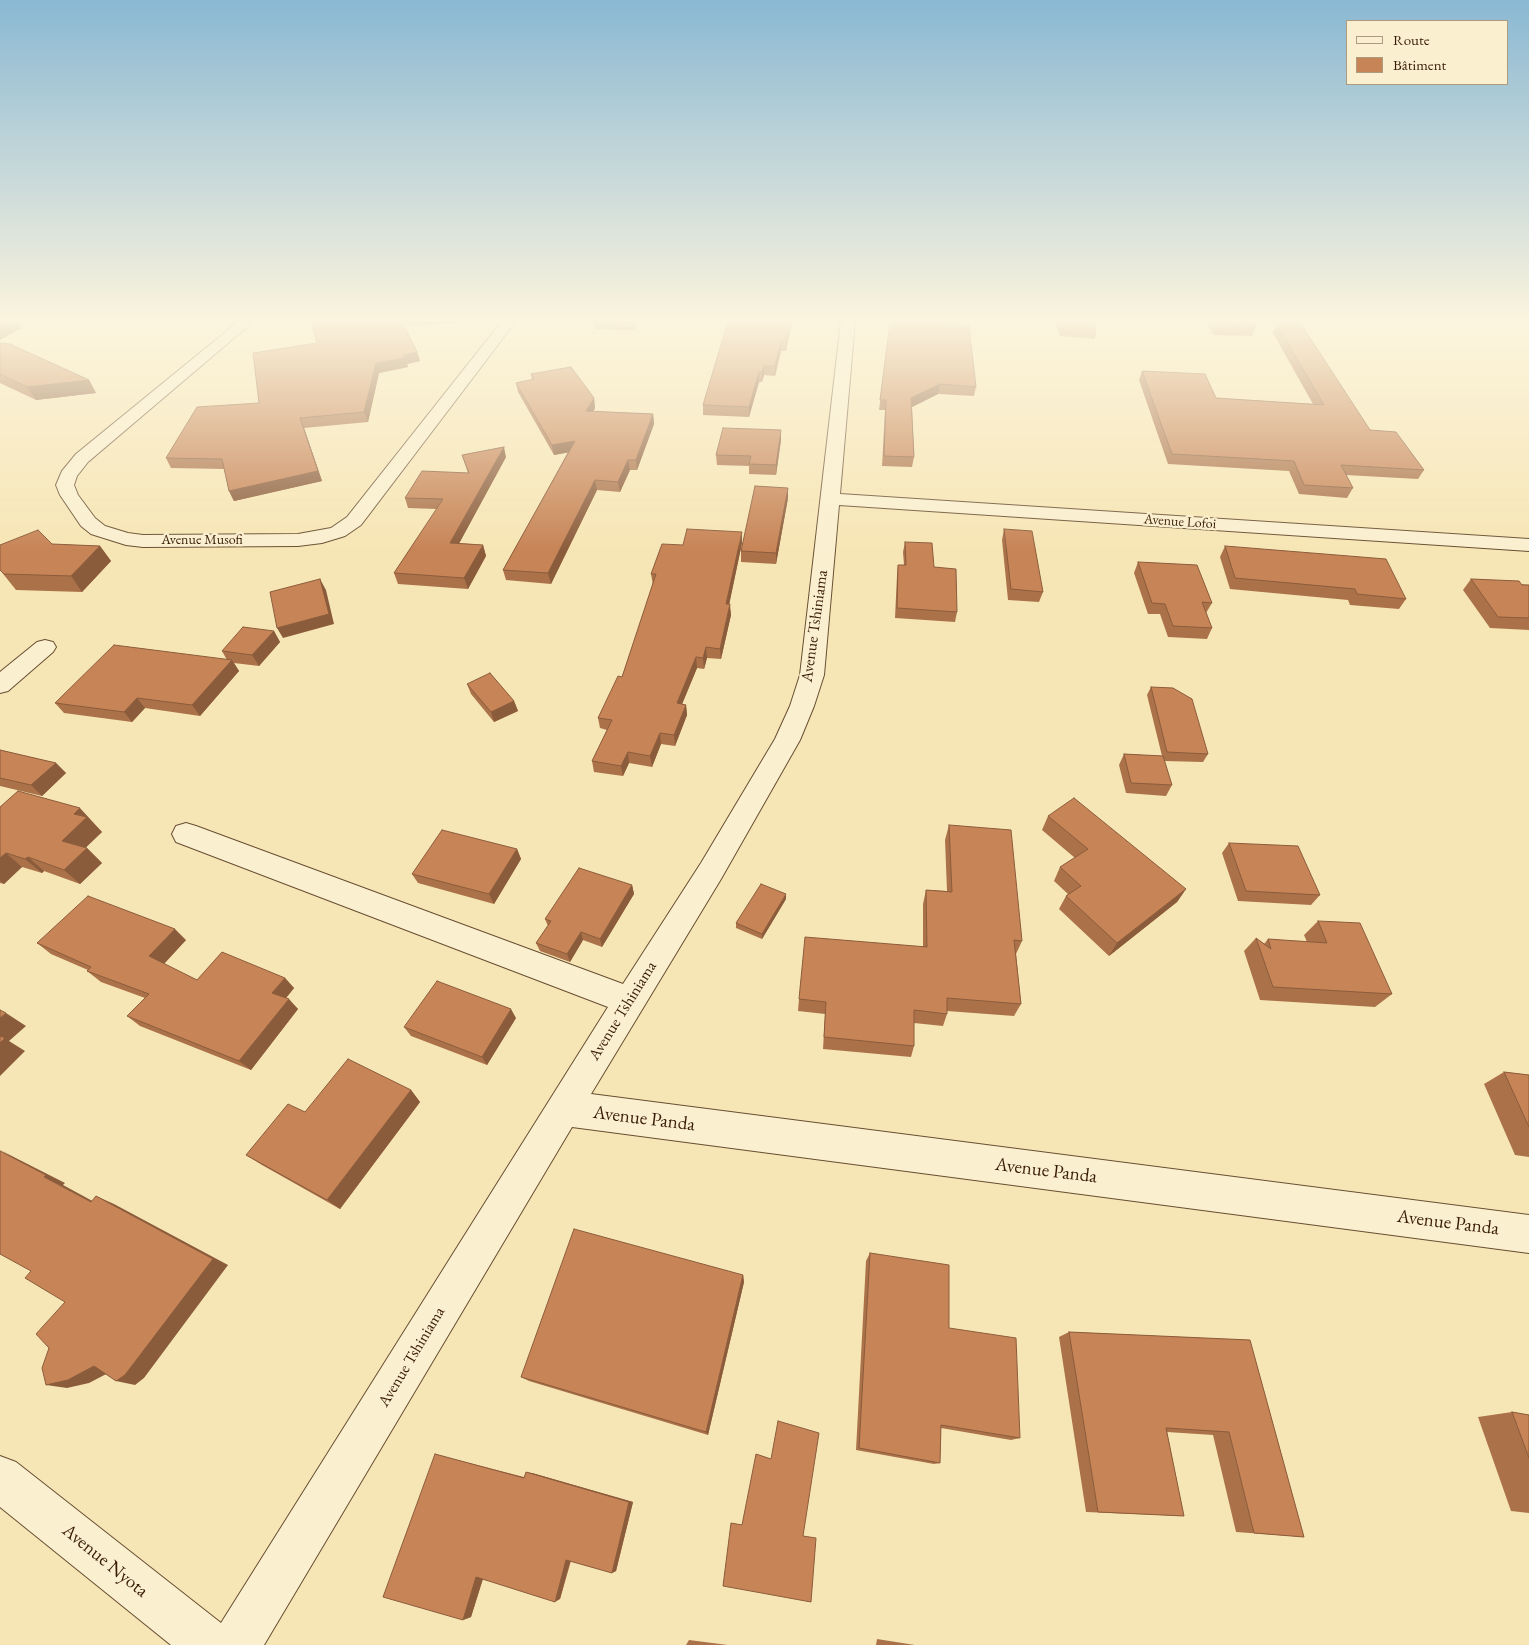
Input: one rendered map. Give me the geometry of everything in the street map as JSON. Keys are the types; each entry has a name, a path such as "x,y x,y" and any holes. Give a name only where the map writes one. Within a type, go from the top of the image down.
{"street":[{"name":"Avenue Musofi","path":"155,398 82,458 68,475 65,485 88,522 98,530 126,539 298,540 322,537 338,532 354,521 450,398"},
{"name":"Avenue Tshiniama","path":"236,1645 563,1108 711,871 787,740 802,706 812,674 840,398"},
{"name":"Avenue Lofoi","path":"830,499 1529,545"},
{"path":"0,685 45,647"},
{"path":"186,834 630,1001"},
{"name":"Avenue Panda","path":"563,1108 1529,1234"},
{"name":"Avenue Nyota","path":"0,1478 210,1645"}],"building":[{"path":"258,398 367,398 364,412 300,418 318,471 229,491 222,459 166,458 197,407 259,403"},
{"path":"525,398 594,398 586,411 653,414 636,460 628,460 618,482 595,480 548,573 503,570 575,441 552,445"},
{"path":"705,398 752,398 749,407 703,405"},
{"path":"880,398 911,398 914,457 884,456 886,400 880,400"},
{"path":"1152,398 1216,398 1324,405 1320,398 1349,398 1370,430 1396,432 1424,470 1341,465 1353,488 1304,485 1294,461 1172,454"},
{"path":"723,428 781,430 776,465 749,464 751,456 716,455"},
{"path":"504,447 450,543 483,545 464,578 394,573 443,499 405,498 422,471 469,473 462,455"},
{"path":"755,486 788,488 776,553 741,551"},
{"path":"687,529 742,532 726,604 730,604 720,649 706,647 703,658 696,657 677,703 686,705 674,735 660,733 650,756 628,752 621,766 592,761 612,720 598,718 618,676 622,677 656,574 651,574 662,544 683,545"},
{"path":"1004,529 1032,531 1043,592 1011,589"},
{"path":"38,530 52,544 100,546 71,576 4,574 0,570 0,545"},
{"path":"905,542 932,543 934,567 956,569 957,612 897,608 898,565 906,565"},
{"path":"1225,546 1386,559 1406,599 1357,594 1355,589 1235,578"},
{"path":"1138,562 1197,565 1212,603 1202,602 1212,628 1173,626 1165,604 1152,603"},
{"path":"320,579 329,614 277,628 270,592"},
{"path":"1471,579 1519,581 1522,585 1529,585 1529,618 1498,617"},
{"path":"243,627 274,631 252,655 222,651"},
{"path":"114,645 232,660 192,705 137,698 124,712 55,703"},
{"path":"490,673 514,701 491,712 467,684"},
{"path":"1151,687 1173,688 1192,699 1208,754 1167,752"},
{"path":"0,750 56,763 31,785 0,778"},
{"path":"1124,754 1163,756 1172,785 1131,783"},
{"path":"18,791 80,808 74,814 87,817 62,841 87,848 64,870 28,857 25,859 6,853 0,858 0,807"},
{"path":"1074,798 1186,889 1117,943 1066,896 1081,886 1060,867 1088,849 1048,816"},
{"path":"949,825 1011,830 1022,941 1014,940 1021,1004 947,998 947,1014 914,1010 914,1046 824,1037 826,1002 799,999 805,937 927,947 926,890 952,892"},
{"path":"442,830 517,849 489,894 412,874"},
{"path":"1229,843 1298,846 1320,895 1246,891"},
{"path":"579,868 632,885 600,939 581,932 567,954 536,943 551,921 545,919"},
{"path":"761,884 786,894 762,934 736,923"},
{"path":"88,896 175,929 149,956 197,980 222,952 285,978 272,993 289,999 239,1061 127,1016 149,994 87,971 91,967 37,943"},
{"path":"1318,921 1360,923 1392,994 1273,987 1256,938 1271,949 1268,939 1327,943"},
{"path":"437,981 511,1009 482,1057 404,1027"},
{"path":"0,1010 6,1013 0,1018"},
{"path":"0,1036 5,1038 0,1043"},
{"path":"348,1059 411,1090 327,1200 246,1155 288,1104 305,1112"},
{"path":"1504,1072 1529,1075 1529,1127"},
{"path":"0,1151 46,1175 44,1177 91,1202 96,1196 213,1259 125,1375 116,1381 94,1366 68,1380 46,1385 42,1368 49,1348 36,1334 65,1302 25,1278 31,1271 0,1254"},
{"path":"574,1229 743,1275 706,1432 521,1377"},
{"path":"870,1253 949,1265 949,1328 1016,1338 1020,1438 941,1425 940,1463 859,1448"},
{"path":"1069,1332 1250,1340 1304,1537 1254,1533 1229,1432 1166,1428 1184,1516 1098,1512"},
{"path":"1512,1412 1529,1415 1529,1458"},
{"path":"778,1421 819,1433 803,1536 816,1538 811,1602 723,1586 731,1523 742,1525 756,1454 771,1459"},
{"path":"435,1454 524,1478 526,1472 629,1502 612,1573 566,1560 555,1602 476,1577 463,1620 383,1597"}]}
